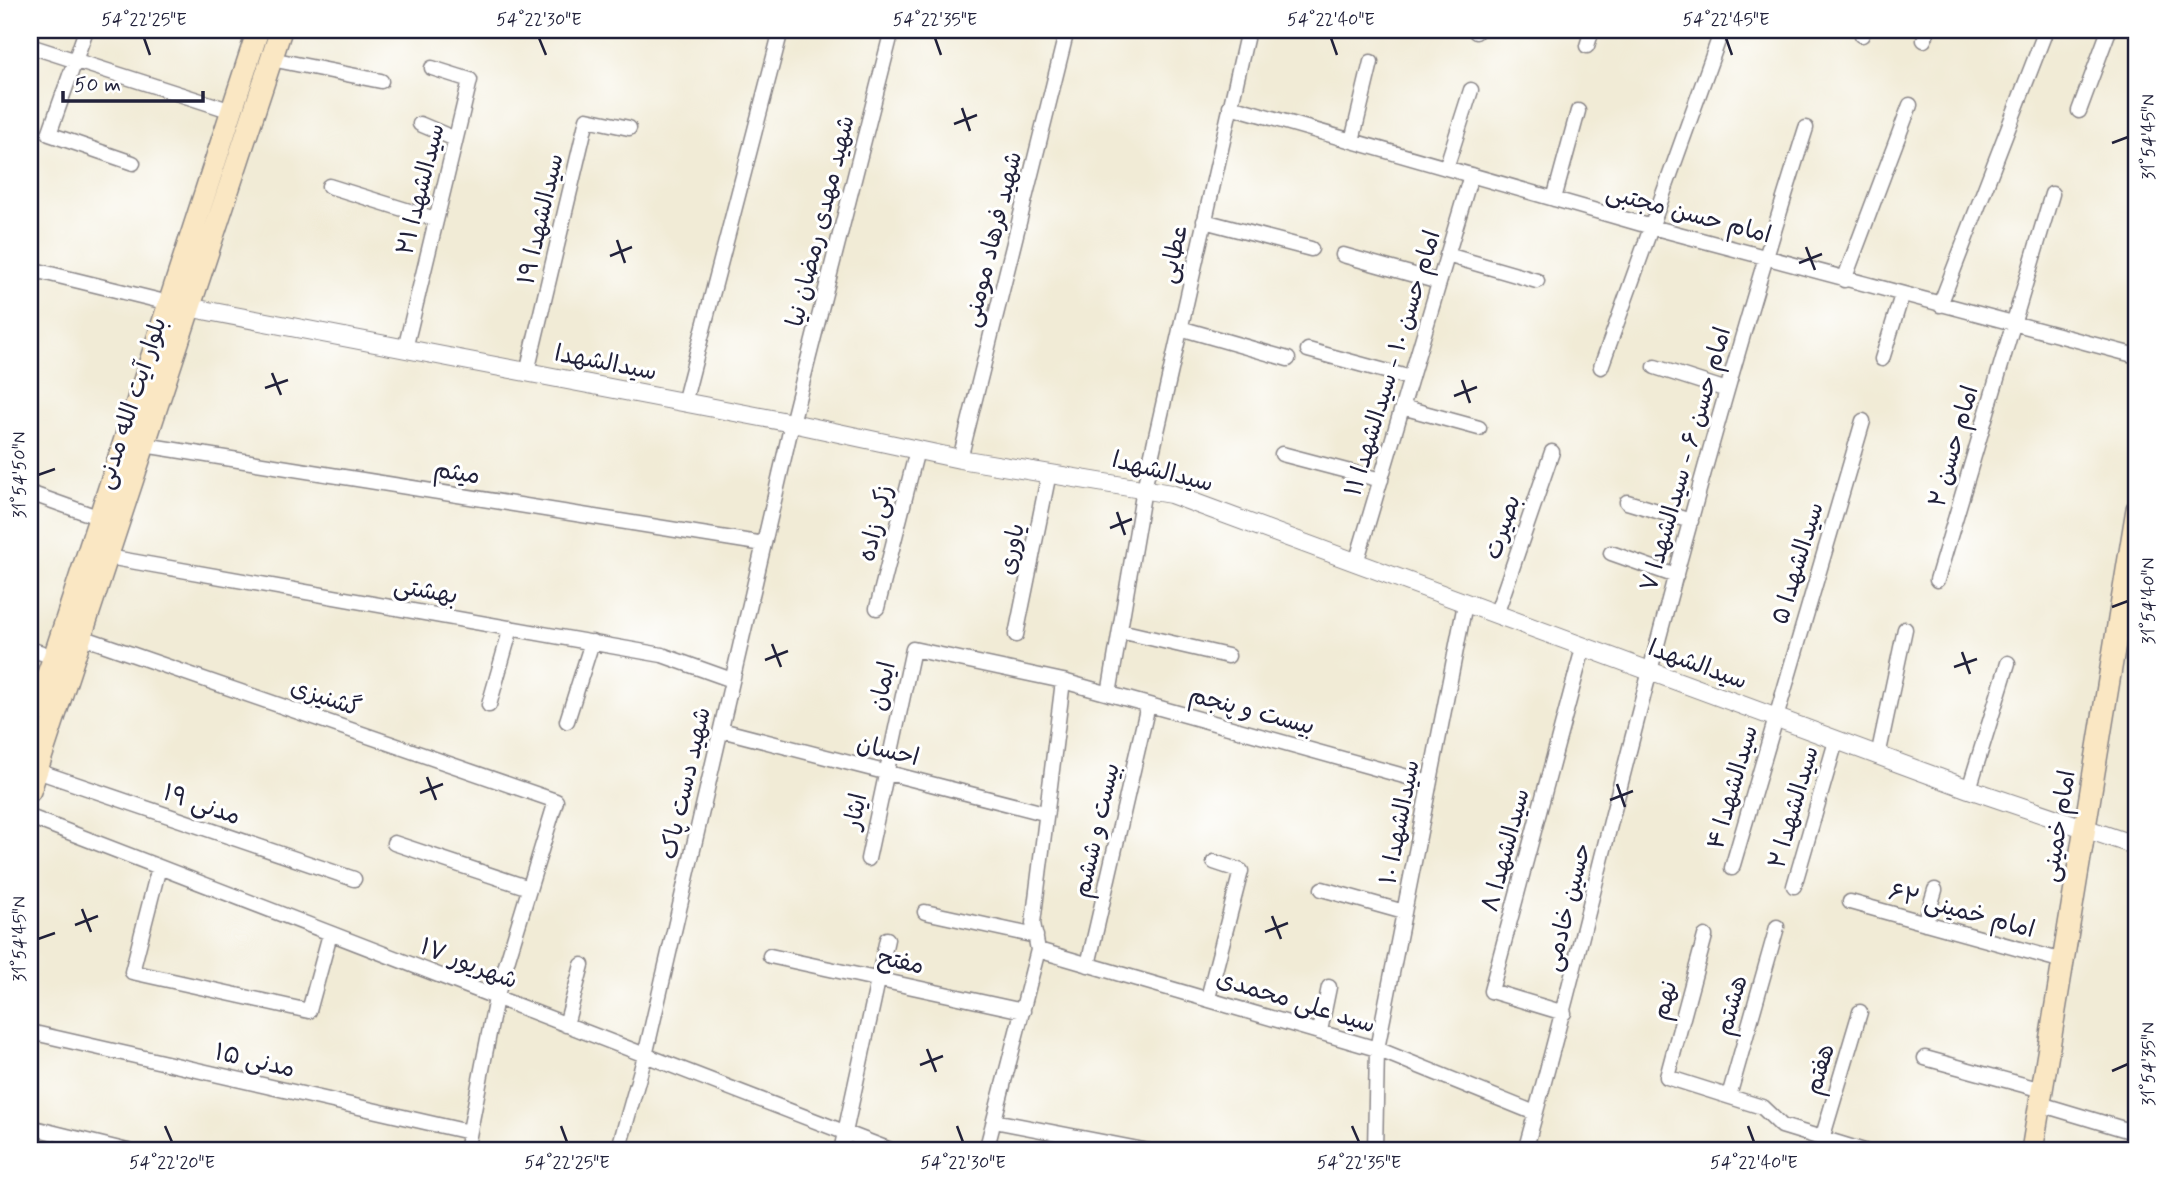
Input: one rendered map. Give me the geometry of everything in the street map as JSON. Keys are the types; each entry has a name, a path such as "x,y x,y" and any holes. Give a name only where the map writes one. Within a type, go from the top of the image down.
{"main road":[{"name":"بلوار آیت الله مدنی","path":"33,781 144,445 232,111 258,30"},
{"name":"بلوار آیت الله مدنی","path":"30,723 100,518 281,30"},
{"name":"امام خمینی","path":"2032,1151 2084,830 2133,565 2137,509"}],"street":[{"path":"86,30 49,134 132,163"},
{"path":"684,402 781,30"},
{"name":"شهید مهدی رمضان نیا","path":"792,423 892,30"},
{"name":"شهید فرهاد مومنی","path":"960,459 1067,30"},
{"name":"عطایی","path":"1109,694 1144,489 1248,30"},
{"path":"1587,46 1592,30"},
{"path":"1601,367 1721,30"},
{"path":"1940,305 2046,30"},
{"path":"2079,111 2109,30"},
{"path":"30,46 232,111"},
{"path":"271,59 381,81"},
{"path":"1352,141 1371,62"},
{"name":"سیدالشهدا ۲۱","path":"405,349 470,80 432,68"},
{"path":"1446,168 1471,90"},
{"path":"1844,279 1910,105"},
{"name":"امام حسن مجتبی","path":"1230,106 1652,227 2137,356"},
{"path":"1553,199 1578,111"},
{"name":"سیدالشهدا ۱۹","path":"527,372 587,119 629,128"},
{"path":"420,124 455,139"},
{"name":"امام حسن ۶ - سیدالشهدا ۷","path":"1649,673 1765,258 1806,128"},
{"name":"امام حسن ۱۰ - سیدالشهدا ۱۱","path":"1356,563 1471,176"},
{"path":"329,186 435,219"},
{"name":"امام حسن ۲","path":"1937,580 2052,194"},
{"path":"1204,221 1311,248"},
{"path":"1343,255 1439,282"},
{"path":"1447,255 1537,281"},
{"path":"30,269 180,305"},
{"path":"1882,359 1902,295"},
{"name":"سیدالشهدا","path":"180,305 792,423 960,459 1144,489 1212,508 1649,673 2084,830 2137,846"},
{"path":"1180,328 1288,359"},
{"path":"1308,350 1411,378"},
{"path":"1655,367 1727,390"},
{"path":"1402,407 1479,428"},
{"name":"سیدالشهدا ۵","path":"1775,718 1863,421"},
{"name":"شهید دست پاک","path":"618,1151 645,1056 792,423"},
{"name":"میثم","path":"144,445 764,544"},
{"name":"زکی زاده","path":"877,608 917,450"},
{"name":"بصیرت","path":"1496,615 1552,452"},
{"path":"1282,454 1381,480"},
{"name":"یاوری","path":"1016,635 1049,472"},
{"path":"30,493 100,518"},
{"path":"1627,502 1691,521"},
{"path":"1611,554 1676,576"},
{"name":"بهشتی","path":"108,557 662,654 732,680"},
{"name":"سیدالشهدا ۱۰","path":"1375,1151 1377,1049 1465,604"},
{"path":"489,705 511,628"},
{"path":"1878,756 1905,629"},
{"path":"1120,631 1228,656"},
{"name":"گشنیزی","path":"82,637 556,801 529,888"},
{"path":"568,721 592,642"},
{"name":"سیدالشهدا ۸","path":"1564,1013 1491,991 1583,648"},
{"path":"30,649 54,657"},
{"name":"بیست و پنجم","path":"913,649 1063,681 1429,783"},
{"name":"ایمان","path":"887,773 913,649"},
{"path":"1969,789 2008,663"},
{"name":"حسین خادمی","path":"1525,1151 1564,1013 1649,673"},
{"path":"986,1151 1023,1011 1037,943 1033,923 1044,813 1063,681"},
{"name":"بیست و ششم","path":"1088,965 1148,705"},
{"name":"سیدالشهدا ۴","path":"1732,868 1775,718"},
{"name":"احسان","path":"721,730 1044,813"},
{"name":"سیدالشهدا ۲","path":"1794,886 1836,741"},
{"name":"ایثار","path":"868,859 887,773"},
{"name":"مدنی ۱۹","path":"33,781 354,878"},
{"name":"۱۷ شهریور","path":"30,817 893,1151"},
{"path":"394,844 529,888 496,998 466,1151"},
{"path":"1208,998 1241,871 1214,862"},
{"path":"159,867 132,972 309,1011 330,933"},
{"path":"1322,889 1404,912"},
{"path":"1925,923 1935,890"},
{"name":"امام خمینی ۶۲","path":"1850,902 2063,961"},
{"name":"سید علی محمدی","path":"925,912 1037,943 1088,965 1377,1049 1535,1113"},
{"name":"هشتم","path":"1729,1096 1777,927"},
{"name":"نهم","path":"1705,936 1667,1077 1729,1096"},
{"path":"841,1151 887,939"},
{"name":"مفتح","path":"770,956 1023,1011"},
{"path":"566,1025 582,965"},
{"path":"1320,1031 1329,987"},
{"name":"هفتم","path":"1822,1139 1860,1012"},
{"name":"مدنی ۱۵","path":"30,1032 469,1132"},
{"path":"1926,1058 2137,1133"},
{"path":"1729,1096 1762,1107 1782,1126 1864,1151"},
{"path":"994,1121 1149,1151"},
{"path":"30,1127 128,1151"}]}
